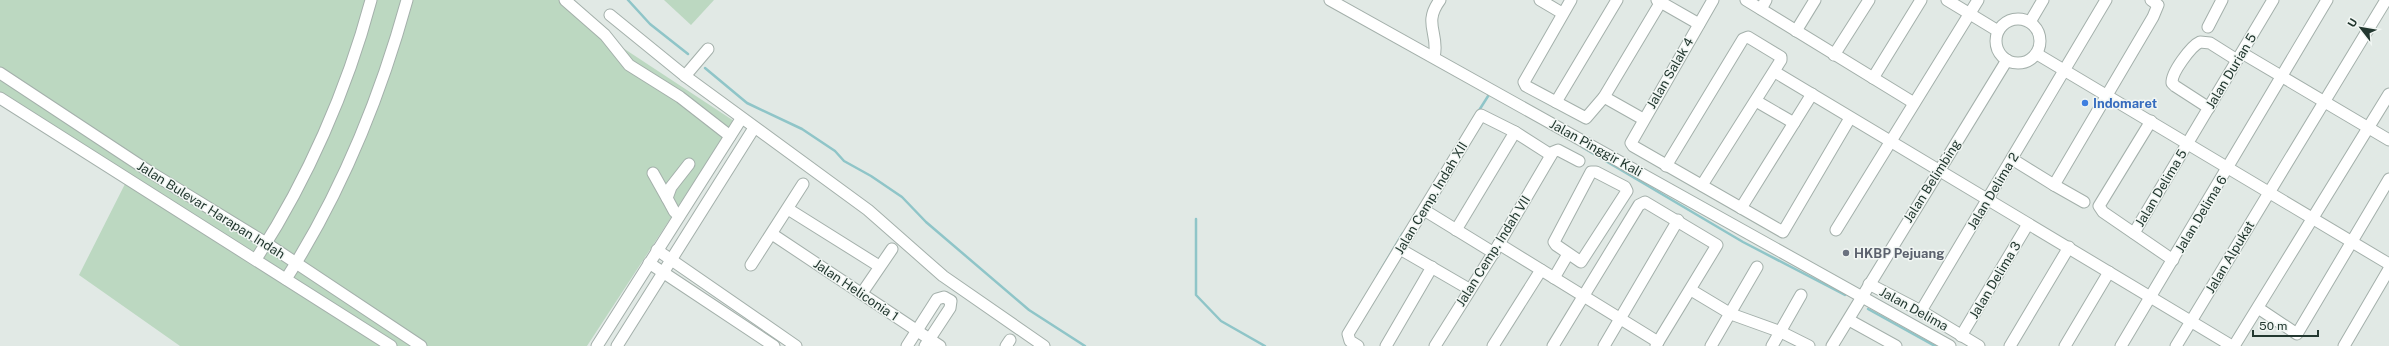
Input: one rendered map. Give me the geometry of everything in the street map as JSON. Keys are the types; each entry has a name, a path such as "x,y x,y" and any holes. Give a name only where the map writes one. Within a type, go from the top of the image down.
{"street":[{"path":"256,259 298,187 336,103 363,31 371,0"},
{"path":"286,279 330,203 369,118 395,45 407,0"},
{"path":"565,0 605,35 630,65 680,97 730,136"},
{"name":"Jalan Pinggir Kali","path":"1330,0 1434,57 1855,307"},
{"path":"1434,57 1436,44 1431,19 1434,7 1440,0"},
{"path":"1540,0 1562,13"},
{"path":"1571,0 1524,79 1526,86 1586,118 1604,97 1660,1 1699,24"},
{"path":"1556,102 1617,0"},
{"name":"Jalan Salak 4","path":"1666,166 1632,146 1631,143 1643,119 1713,0"},
{"path":"1746,0 1763,5 1796,31 1914,103"},
{"path":"1796,31 1815,0"},
{"path":"1834,55 1869,0"},
{"path":"1873,78 1921,0"},
{"path":"1947,0 1998,31"},
{"path":"1836,230 1978,0"},
{"path":"2030,22 2043,0"},
{"name":"Jalan Delima 2","path":"1922,311 2106,0"},
{"path":"2208,27 2222,0"},
{"name":"Jalan Durian 5","path":"2188,143 2273,0"},
{"name":"Jalan Delima 6","path":"2121,346 2283,77 2327,0"},
{"name":"Jalan Alpukat","path":"2176,346 2386,0"},
{"path":"2054,185 2154,18 2158,8 2155,1"},
{"path":"610,15 741,119 868,210 943,276 1044,346"},
{"path":"2016,19 2030,22 2037,29 2040,38 2037,54 2025,62 2016,63 2007,60 1997,47 1998,31 2009,21 2016,19"},
{"path":"1702,185 1782,60 1781,57 1749,37 1745,37 1666,166 1783,232 1850,118"},
{"path":"2209,108 2172,83 2173,76 2192,47 2200,42 2210,43 2283,77 2389,140"},
{"path":"685,76 708,49"},
{"path":"2037,54 2389,264"},
{"name":"Jalan Belimbing","path":"1832,346 2007,60"},
{"path":"1775,72 1987,201 2069,247 2150,298 2233,346 2258,308 2389,94"},
{"name":"Jalan Bulevar Harapan Indah","path":"0,73 150,172 266,243 421,346"},
{"path":"1741,208 1812,94"},
{"path":"1604,97 1643,119"},
{"name":"Jalan Bulevar Harapan Indah","path":"0,98 139,188 256,259 391,346"},
{"path":"1756,101 1794,123"},
{"name":"Jalan Cemp. Indah XII","path":"1358,346 1350,341 1348,334 1481,116 1515,132 1551,155"},
{"path":"597,346 741,119"},
{"name":"Jalan Delima 6","path":"2151,121 2099,206 2103,212 2173,260"},
{"path":"617,346 754,128"},
{"path":"1456,230 1515,132"},
{"name":"Jalan Delima 5","path":"2134,233 2188,143"},
{"path":"1551,155 1558,150 1579,161"},
{"name":"Jalan Cemp. Indah VII","path":"1435,346 1469,289 1496,249 1551,155"},
{"path":"2012,159 2084,202"},
{"path":"667,198 671,187 689,164"},
{"path":"1591,172 1596,172 1624,187 1626,195 1583,261 1568,254 1555,245 1554,242 1591,172"},
{"path":"653,174 674,211 679,216"},
{"path":"2258,308 2298,334 2389,179"},
{"path":"751,265 803,184"},
{"path":"1424,210 1456,230 1541,270 1554,278 1584,296 1621,318 1657,344 1717,245 1678,220 1647,203 1641,203 1584,296 1553,346"},
{"path":"788,209 879,266"},
{"path":"1604,346 1678,220"},
{"name":"Jalan Delima 3","path":"1961,336 2028,224"},
{"name":"Jalan Heliconia 1","path":"772,234 917,331 927,343 940,346"},
{"path":"2010,346 2069,247"},
{"path":"862,293 892,249"},
{"path":"1400,249 1469,289"},
{"path":"657,250 796,346"},
{"path":"1554,278 1568,254"},
{"path":"649,263 774,346"},
{"path":"1386,346 1432,267"},
{"path":"1711,346 1757,267"},
{"path":"2344,346 2389,269"},
{"path":"1493,346 1541,270"},
{"path":"2065,346 2109,272"},
{"name":"Jalan Delima","path":"1869,284 1922,311 1979,346"},
{"path":"1691,290 1731,314 1781,332 1809,346"},
{"path":"1772,346 1801,295"},
{"path":"907,346 937,298 948,298 951,301 950,308 927,343"},
{"path":"1855,307 1894,345"},
{"path":"1855,307 1950,346"}],"green space":[{"path":"0,0 573,0 623,48 734,121 587,346 180,346 79,275 127,180 0,105"},
{"path":"664,0 714,0 691,25"}],"waterway":[{"path":"628,0 650,24 688,54"},
{"path":"705,68 747,103 802,129 835,151 844,161 871,176 902,197 926,222 1029,310 1085,346"},
{"path":"1478,112 1490,93"},
{"path":"1582,147 1743,242 1845,295"},
{"path":"1196,219 1196,295 1221,321 1265,346"},
{"path":"1378,275 1403,233"},
{"path":"1868,309 1935,346"}],"place":[{"name":"Indomaret","path":"2085,103"},
{"name":"HKBP Pejuang","path":"1846,253"}]}
